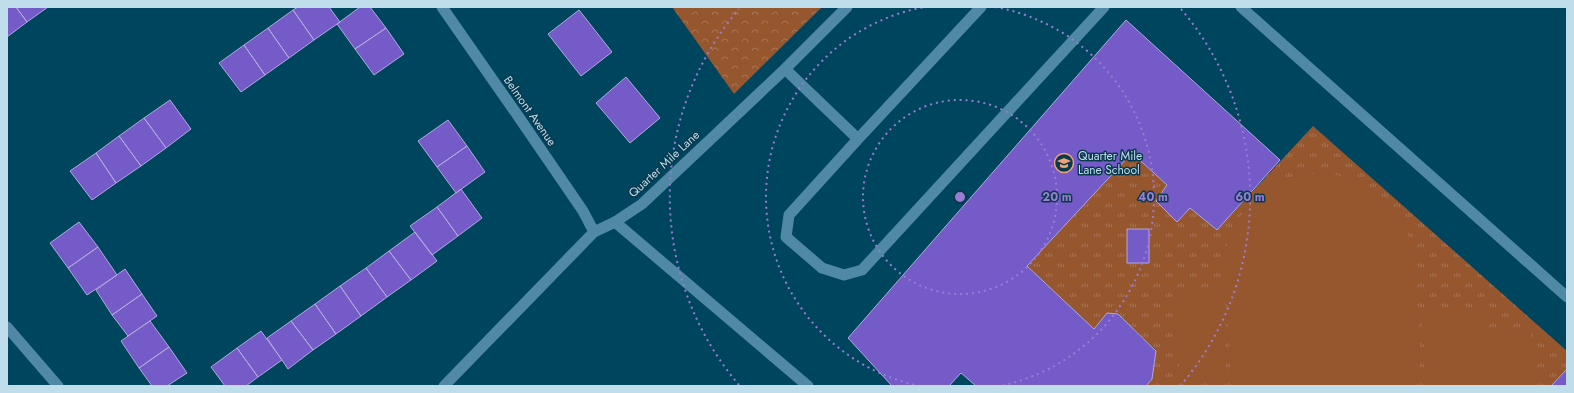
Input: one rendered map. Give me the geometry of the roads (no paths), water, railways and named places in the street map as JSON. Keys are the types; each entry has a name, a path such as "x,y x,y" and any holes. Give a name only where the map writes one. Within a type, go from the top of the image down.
{"street":[{"name":"Belmont Avenue","path":"442,7 527,129 583,212 594,232"},
{"name":"Quarter Mile Lane","path":"444,386 594,232 615,222 642,204 785,69 848,7"},
{"path":"981,7 788,215 786,237 822,268 844,275 862,270 1104,7"},
{"path":"1242,7 1567,297"},
{"path":"785,69 858,139"},
{"path":"615,222 808,386"},
{"path":"7,327 58,386"}],"place":[{"name":"Quarter Mile Lane School","path":"1064,163"}]}
